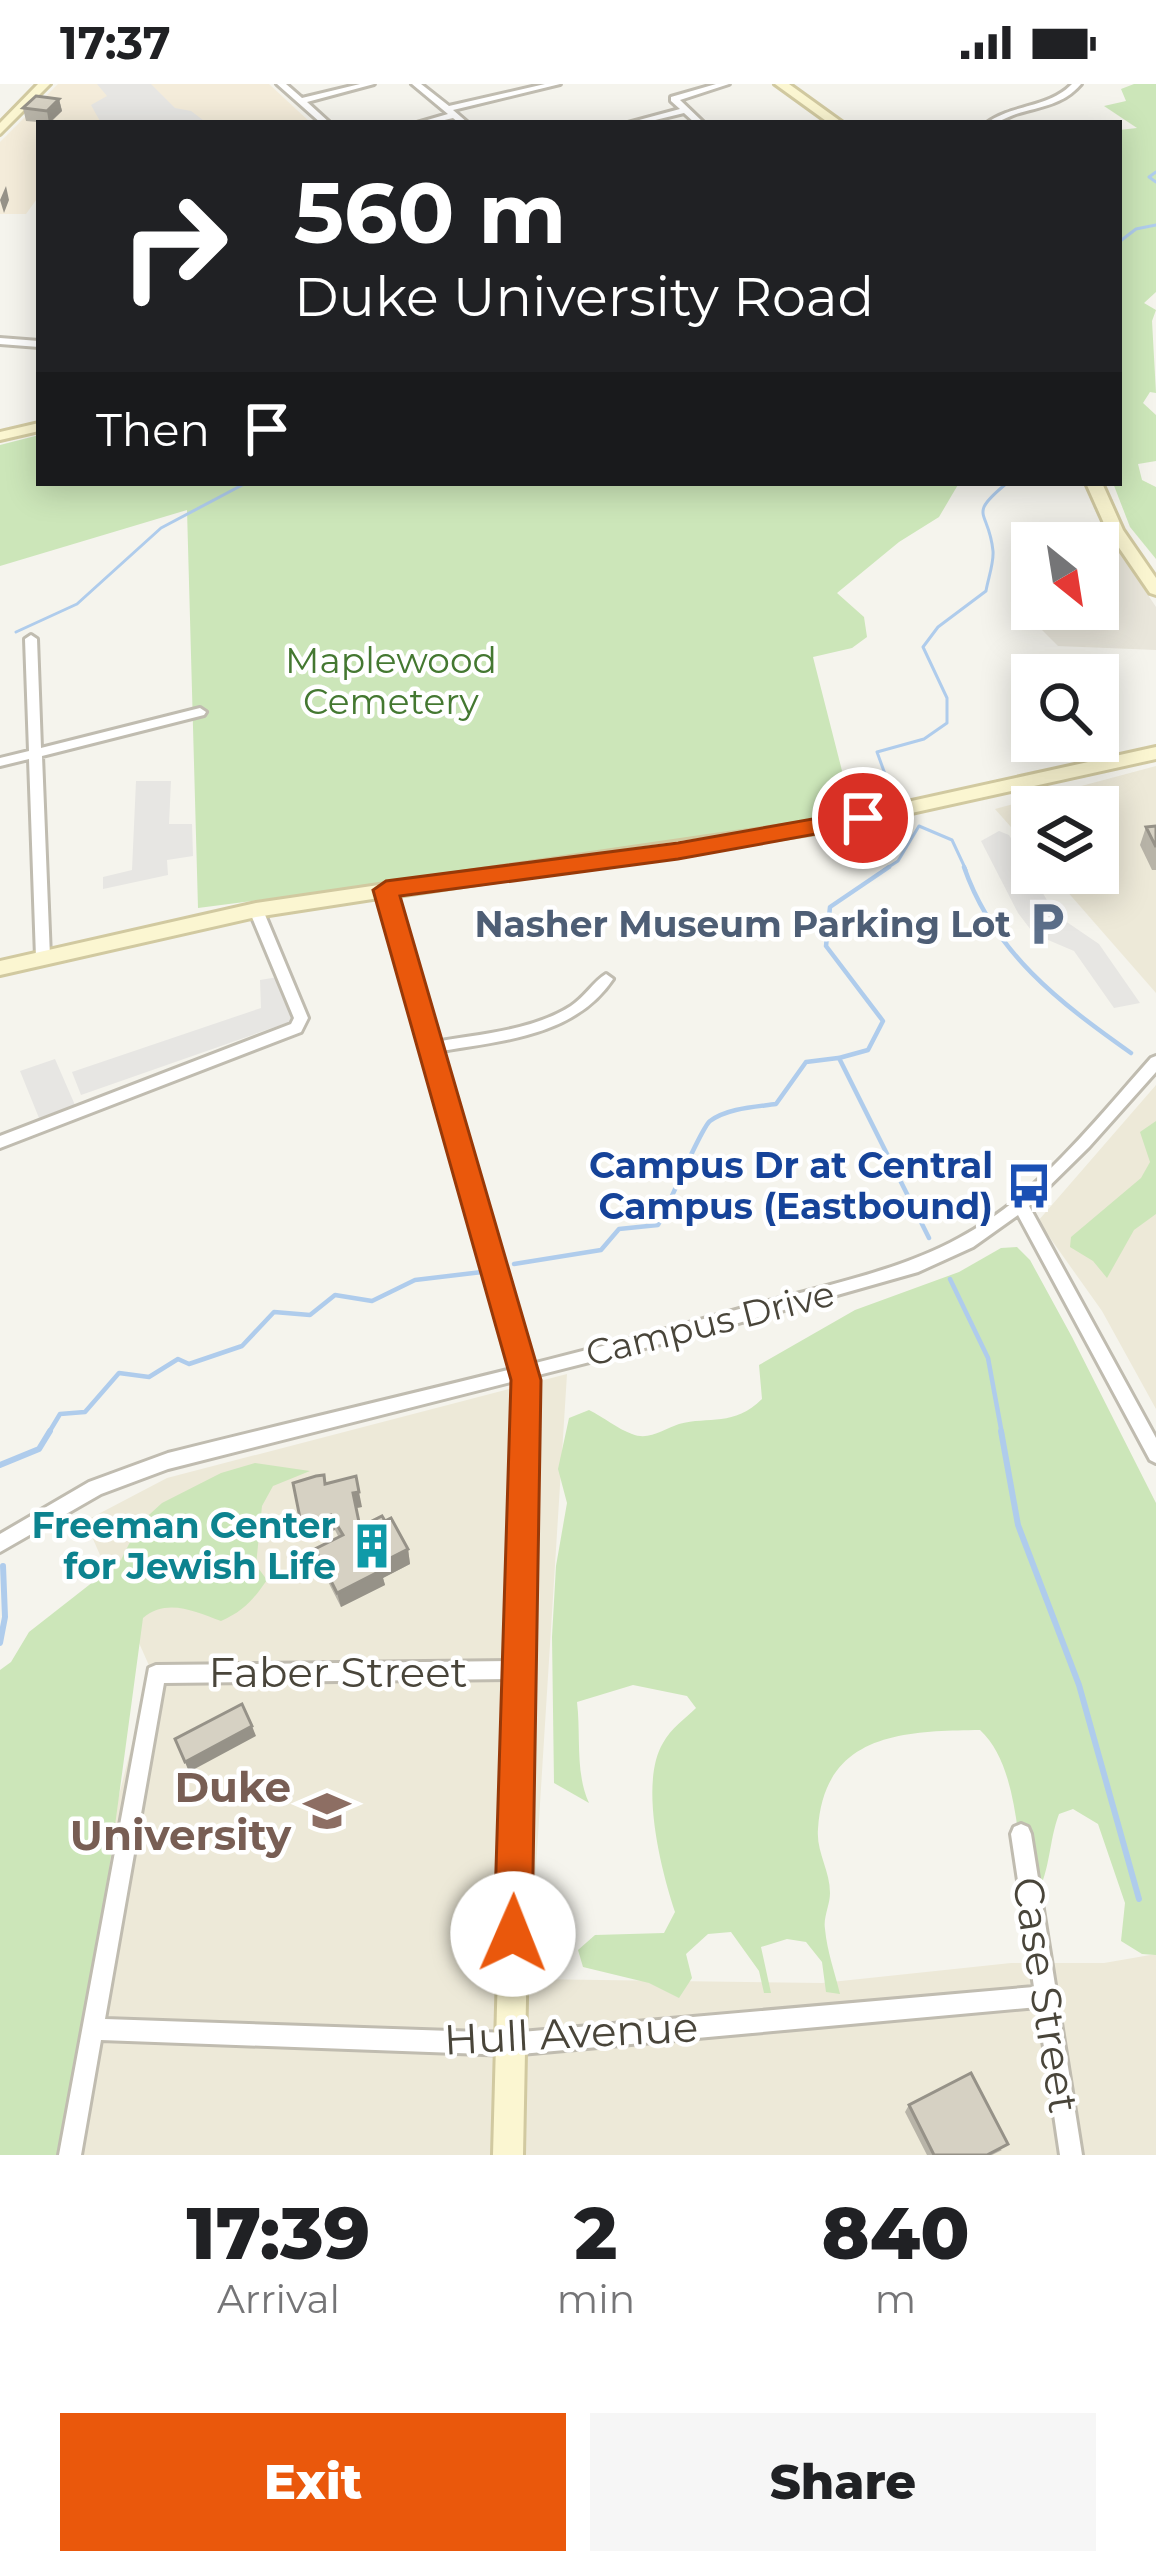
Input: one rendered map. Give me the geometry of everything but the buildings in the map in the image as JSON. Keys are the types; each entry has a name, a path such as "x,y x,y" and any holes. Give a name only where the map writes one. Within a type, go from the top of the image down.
{"street":[{"path":"0,129 42,84"},
{"path":"281,84 323,120"},
{"path":"300,100 370,84"},
{"path":"416,84 460,120"},
{"path":"429,120 556,84"},
{"path":"696,120 674,99 725,84"},
{"path":"781,84 833,120"},
{"path":"996,120 1059,100 1077,84"},
{"path":"645,120 683,111"},
{"path":"0,341 36,344"},
{"path":"0,436 36,428"},
{"path":"1095,486 1115,530 1156,590"},
{"path":"31,639 43,957"},
{"path":"0,762 200,712"},
{"path":"0,968 256,910 830,826 1156,753"},
{"path":"386,890 524,1370 508,2155"},
{"path":"0,1142 296,1028 301,1018 256,910"},
{"path":"430,1048 562,1016 598,993 606,979"},
{"name":"Campus Drive","path":"0,1544 95,1488 168,1461 875,1281 948,1252 1020,1205 1084,1143 1156,1062"},
{"path":"1020,1205 1156,1455"},
{"name":"Faber Street","path":"93,2029 156,1674 520,1670"},
{"name":"Case Street","path":"1021,1834 1071,2155"},
{"name":"Hull Avenue","path":"93,2029 510,2044 1048,1996"},
{"path":"70,2155 93,2029"}],"shaded area":[{"path":"58,84 269,84 308,120 36,120 36,200 26,214 0,214 0,142"},
{"path":"97,84 151,84 175,108 203,120 99,120 91,105 107,96"},
{"path":"1119,552 1156,607 1156,650 1058,646 1042,630 1119,630"},
{"path":"1156,766 1156,993 1069,894 1119,894 1119,786 1081,786"},
{"path":"136,781 171,781 169,824 192,824 193,856 167,860 168,875 103,889 103,877 132,870"},
{"path":"1011,805 1011,827 995,809"},
{"name":"Nasher Museum Parking Lot","path":"999,831 1009,835 1011,894 1043,894 1055,914 1099,944 1140,1003 1114,1008 1074,951 1034,934 1018,913 981,841"},
{"path":"278,977 295,1020 81,1095 72,1072 261,1008 260,980"},
{"path":"55,1059 75,1105 39,1118 20,1071"},
{"path":"1156,1085 1156,1409 1102,1311 1038,1221"},
{"name":"Duke University","path":"567,1374 529,1979 822,1983 1011,1963 1104,1963 1156,1954 1156,2155 27,2155 151,1670 85,1521 167,1478"}],"green space":[{"path":"1156,84 1156,292 1144,303 1156,310 1152,321 1156,393 1150,392 1143,403 1156,415 1156,461 1138,464 1142,480 1156,487 1156,559 1130,527 1114,486 1122,486 1122,130 1137,128 1104,106 1126,101 1121,89"},
{"name":"Maplewood Cemetery","path":"36,436 36,486 957,486 939,517 899,542 837,593 864,617 867,637 852,648 813,657 852,810 847,816 677,846 198,908 187,510 0,566 0,445"},
{"path":"1156,1121 1156,1214 1134,1230 1107,1278 1093,1261 1070,1247 1071,1237 1141,1178 1150,1162 1140,1132"},
{"path":"1017,1247 1030,1260 1072,1337 1156,1503 1156,1955 1142,1954 1121,1941 1125,1903 1098,1824 1073,1809 1059,1814 1037,1893 1025,1886 1008,1782 1002,1762 980,1730 898,1736 852,1755 835,1773 824,1797 818,1837 830,1898 825,1929 840,1994 826,1992 822,1962 806,1942 787,1939 761,1947 771,1993 764,1993 759,1971 731,1932 708,1934 686,1954 692,1978 679,1998 649,1983 583,1967 578,1950 595,1935 664,1933 675,1912 659,1851 653,1780 663,1743 696,1708 687,1696 633,1685 577,1702 580,1767 589,1803 554,1783 552,1637 556,1566 567,1503 558,1469 569,1418 589,1410 627,1432 644,1436 679,1424 741,1414 762,1399 759,1365 855,1310 959,1272 1001,1248"},
{"path":"255,1463 310,1471 273,1486 262,1506 256,1565 267,1580 247,1604 221,1621 171,1608 143,1618 102,1922 59,2155 0,2155 0,1670 11,1662 29,1632 121,1560 139,1524 162,1503 221,1473"}],"waterway":[{"path":"1156,172 1149,177 1156,182"},
{"path":"1122,240 1136,229 1156,225"},
{"path":"16,632 77,604 161,528 240,486"},
{"path":"893,796 877,752 924,739 947,723 947,698 923,647 938,627 986,591 993,551 983,508 1004,486"},
{"path":"884,870 898,861 919,826 952,840 966,870"},
{"path":"889,867 830,907 826,946 883,1021 868,1050 839,1058 929,1238"},
{"path":"964,867 977,898 1011,950 1054,994 1131,1053"},
{"path":"514,1264 601,1250 619,1229 658,1225 710,1121 733,1111 776,1104 806,1062 838,1058"},
{"path":"48,1434 60,1414 85,1412 119,1373 149,1377 178,1359 189,1364 242,1346 274,1312 310,1315 335,1295 372,1301 415,1280 482,1272"},
{"path":"950,1279 988,1358 1002,1434"},
{"path":"0,1465 39,1449 50,1431"},
{"path":"1001,1431 1018,1525 1079,1685 1139,1899"},
{"path":"0,1643 5,1617 3,1566"}],"place":[{"name":"Nasher Museum Parking Lot","path":"1047,924"},
{"name":"Campus Dr at Central Campus (Eastbound)","path":"1029,1186"},
{"name":"Freeman Center for Jewish Life","path":"372,1546"},
{"name":"Duke University","path":"327,1811"}],"route":[{"path":"513,1934 526,1380 386,890 678,851 863,818"}]}
